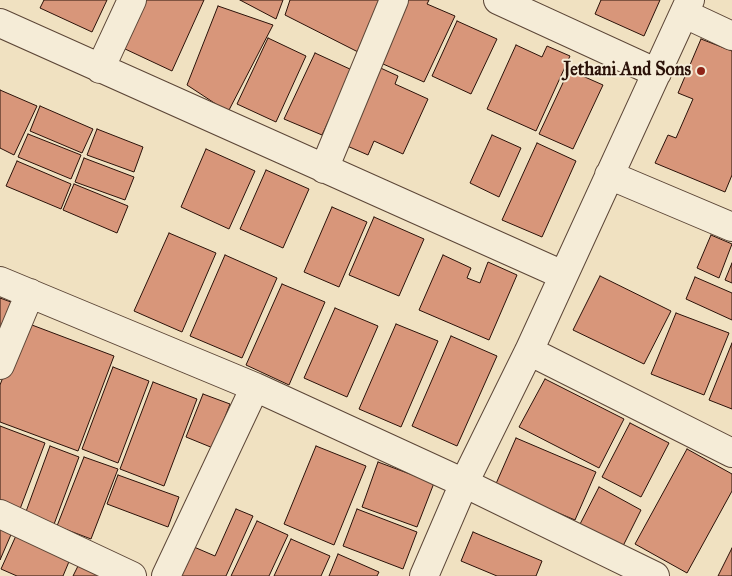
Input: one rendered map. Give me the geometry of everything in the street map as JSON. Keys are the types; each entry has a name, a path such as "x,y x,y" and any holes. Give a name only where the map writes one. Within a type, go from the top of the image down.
{"street":[{"path":"100,69 132,0"},
{"path":"324,169 394,0"},
{"path":"498,0 657,73"},
{"path":"424,576 464,483 530,351 563,275 688,7 732,36"},
{"path":"0,23 563,275"},
{"path":"609,175 732,227"},
{"path":"0,281 255,387 464,483 655,576"},
{"path":"0,364 30,293"},
{"path":"530,351 732,453"},
{"path":"166,576 255,387"},
{"path":"0,514 132,576"}],"building":[{"path":"44,0 107,0 92,32 40,8"},
{"path":"145,0 204,0 172,71 123,48"},
{"path":"240,0 283,0 276,19"},
{"path":"290,0 382,0 362,54 285,15"},
{"path":"402,0 429,0 427,4 455,16 424,82 374,60"},
{"path":"601,0 660,0 644,36 595,14"},
{"path":"218,6 273,25 228,112 187,85"},
{"path":"457,21 497,39 471,94 432,76"},
{"path":"268,38 306,56 276,122 237,104"},
{"path":"701,39 732,51 732,175 725,192 655,163 668,135 676,138 693,99 678,93"},
{"path":"516,45 542,57 547,46 570,56 536,131 487,109"},
{"path":"315,53 352,70 322,135 284,119"},
{"path":"374,65 398,76 395,84 428,99 403,154 374,141 368,155 338,142"},
{"path":"569,70 603,85 573,149 539,134"},
{"path":"0,90 37,106 14,155 0,148"},
{"path":"40,106 93,129 82,153 30,131"},
{"path":"97,129 143,147 134,172 87,155"},
{"path":"28,134 81,155 71,179 18,157"},
{"path":"492,135 521,148 499,197 470,183"},
{"path":"537,143 576,161 542,237 502,220"},
{"path":"206,149 255,171 229,229 181,207"},
{"path":"84,158 134,177 125,200 75,182"},
{"path":"17,161 71,184 61,209 6,186"},
{"path":"266,170 309,189 283,248 240,229"},
{"path":"74,184 128,206 117,233 63,210"},
{"path":"332,207 367,222 339,287 304,272"},
{"path":"374,217 424,239 399,296 349,275"},
{"path":"169,233 216,253 182,332 134,311"},
{"path":"711,235 732,244 719,278 697,268"},
{"path":"225,255 277,278 242,358 190,336"},
{"path":"443,255 471,268 467,278 480,283 488,262 517,275 489,340 419,310"},
{"path":"732,263 732,283 725,280"},
{"path":"600,276 671,311 644,364 573,330"},
{"path":"695,277 732,293 732,320 686,299"},
{"path":"282,284 325,302 289,385 246,365"},
{"path":"0,298 19,305 0,354"},
{"path":"335,308 378,326 347,397 304,378"},
{"path":"676,313 729,333 704,395 651,374"},
{"path":"24,322 114,356 78,451 0,422 0,385"},
{"path":"396,324 438,341 401,427 359,409"},
{"path":"451,336 497,356 457,446 412,426"},
{"path":"732,343 732,409 709,400"},
{"path":"113,367 149,381 118,463 82,449"},
{"path":"545,379 624,419 599,468 519,427"},
{"path":"153,382 197,399 164,486 120,469"},
{"path":"203,394 230,404 213,448 186,437"},
{"path":"630,423 669,443 641,497 602,477"},
{"path":"0,426 45,443 20,509 0,502"},
{"path":"516,438 596,472 575,520 495,486"},
{"path":"50,446 79,457 53,527 24,517"},
{"path":"316,446 366,466 334,545 284,524"},
{"path":"687,449 732,474 732,491 687,573 635,544"},
{"path":"84,457 118,469 91,539 57,526"},
{"path":"378,462 434,483 417,527 362,507"},
{"path":"118,475 179,497 168,527 107,504"},
{"path":"599,487 641,510 621,550 578,528"},
{"path":"236,509 253,516 226,576 180,576 194,547 215,556"},
{"path":"357,509 417,532 403,569 343,546"},
{"path":"257,521 288,535 269,576 231,576"},
{"path":"0,525 13,530 0,560"},
{"path":"19,529 73,552 63,576 17,576 1,569"},
{"path":"473,532 542,561 536,576 497,576 461,561"},
{"path":"291,539 330,556 321,576 274,576"},
{"path":"732,548 732,576 718,576"},
{"path":"338,554 379,572 377,576 329,576"},
{"path":"82,558 119,576 73,576"}],"place":[{"name":"Jethani And Sons","path":"701,71"}]}
